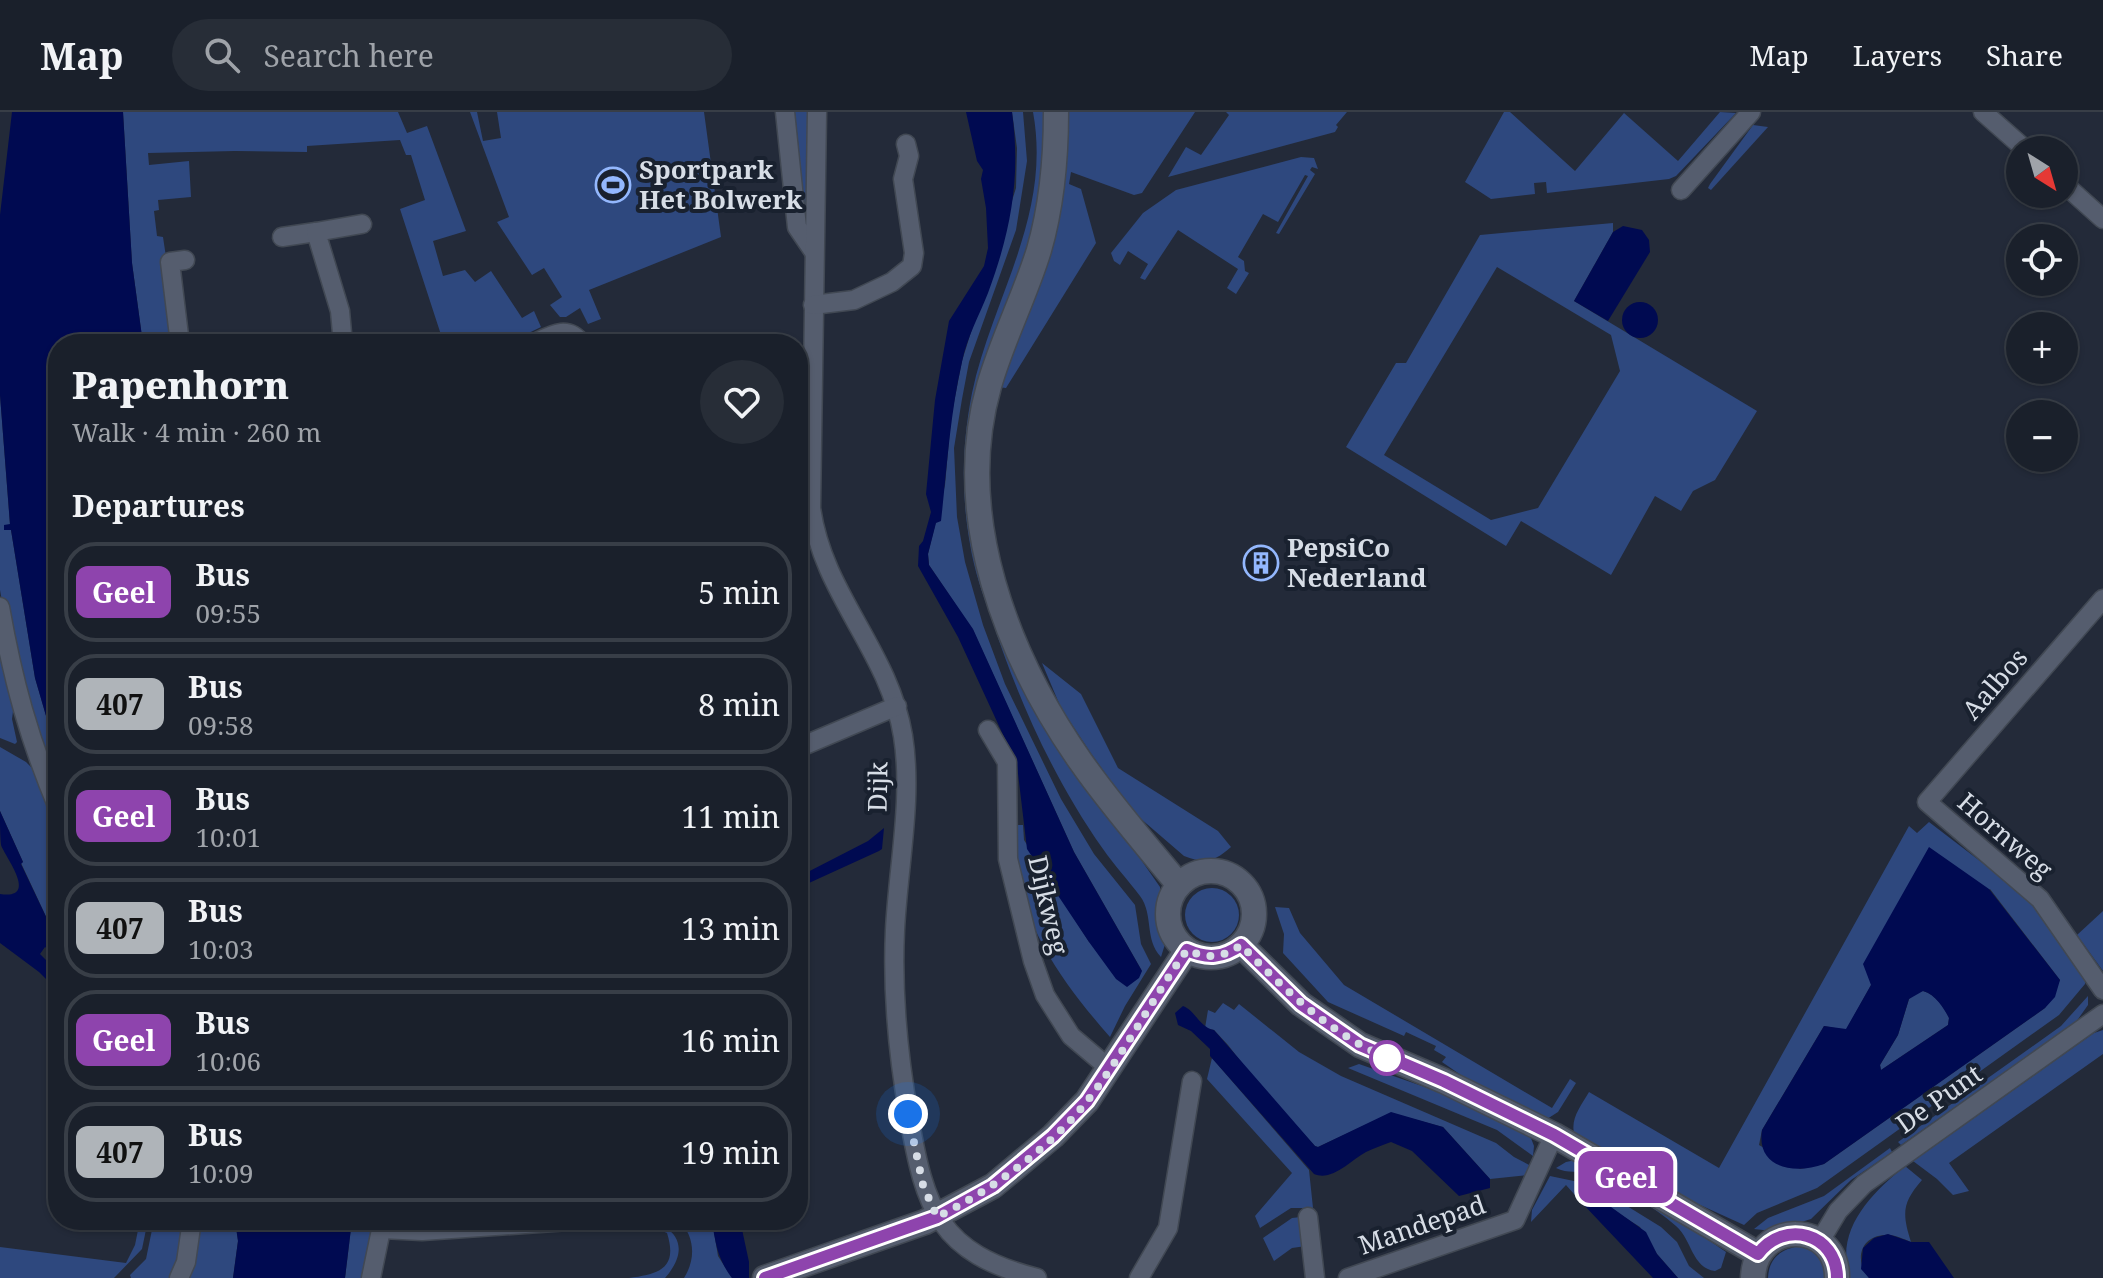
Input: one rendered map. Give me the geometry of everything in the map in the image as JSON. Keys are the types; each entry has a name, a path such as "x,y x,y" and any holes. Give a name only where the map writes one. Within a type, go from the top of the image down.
{"street":[{"name":"Dijk","path":"785,112 797,227 814,252"},
{"name":"Dijk","path":"808,384 817,112"},
{"path":"1056,112 1054,160 1045,224 989,387 983,418 978,474 986,551 1009,628 1053,718 1105,795 1179,885"},
{"path":"1681,190 1751,112"},
{"path":"1983,112 2010,136"},
{"path":"813,305 854,300 892,282 912,266 914,253 903,179 909,156 906,144"},
{"path":"2078,197 2103,219"},
{"path":"282,237 362,224"},
{"path":"316,232 340,311 342,334"},
{"path":"179,334 170,262 185,260"},
{"path":"554,334 574,334"},
{"name":"Dijk","path":"808,470 811,508 821,553 832,581 875,654 897,706 904,739 906,771 895,930 896,1028 918,1164 937,1217 956,1239 979,1257 1006,1270 1037,1278"},
{"name":"Aalbos","path":"1927,802 2103,599"},
{"path":"0,607 3,637 20,705 48,784"},
{"path":"808,744 897,706"},
{"name":"Dijkweg","path":"988,730 1007,762 1008,859 1033,961 1045,995 1071,1036 1110,1069"},
{"name":"Hornweg","path":"1927,802 2040,899 2103,990"},
{"path":"1209,872 1220,872 1240,883 1252,902 1254,914 1248,936 1241,945 1231,952 1209,957 1187,950 1177,941 1168,919 1172,895 1179,885 1198,873 1209,872"},
{"path":"1241,945 1301,1004 1360,1045 1444,1081 1554,1135 1756,1266 1773,1239 1785,1234 1797,1233 1820,1241 1835,1261 1837,1278"},
{"path":"765,1278 937,1217 993,1186 1078,1112 1110,1069 1187,950"},
{"name":"De Punt","path":"1820,1241 1838,1211 1864,1184 2103,1014"},
{"path":"1139,1278 1168,1228 1192,1081"},
{"name":"Mandepad","path":"1348,1278 1515,1220 1554,1135"},
{"path":"1308,1217 1315,1278"},
{"path":"179,1278 186,1262 191,1230"},
{"path":"371,1278 382,1230"},
{"path":"416,1230 437,1230"}],"shaded area":[{"path":"12,112 123,112 132,263 142,334 48,334 48,723 35,678 11,530 4,530 4,525 10,524 0,395 0,215"},
{"path":"123,112 398,112 407,133 427,126 466,231 433,241 443,276 465,270 475,282 491,271 522,318 534,311 541,327 527,334 441,334 400,209 425,200 411,155 406,155 400,140 307,146 307,152 148,153 149,165 189,161 191,197 158,200 159,210 154,211 157,236 163,237 166,257 160,259 169,334 142,334 132,263"},
{"name":"Sportpark Het Bolwerk","path":"470,112 477,112 483,141 501,138 497,112 704,112 721,237 589,290 601,319 588,324 580,308 566,317 560,317 550,305 562,297 544,268 532,275 497,222 509,217"},
{"path":"795,112 809,112 807,222 796,160 799,151"},
{"path":"966,112 1012,112 1014,181 1003,248 962,362 941,521 936,523 928,554 929,565 973,629 1074,852 1142,971 1139,978 1127,987 1116,979 1089,942 1027,849 1017,765 958,637 918,566 919,546 931,512 926,494 935,400 949,321 984,266 988,248 981,179 983,170 977,161"},
{"path":"1012,112 1023,112 1027,161 1016,230 969,362 954,448 957,517 965,562 983,625 1005,684 1061,799 1094,854 1135,905 1141,944 1151,964 1110,1037 1073,991 1040,940 1019,885 1015,825 1023,825 1024,840 1089,942 1142,971 1074,852 973,630 929,565 928,554 945,485 951,418 962,361 1016,188 1017,148"},
{"path":"1033,112 1048,112 1047,161 1032,241 991,353 974,540 1121,831 1160,887 1166,941 1161,957 1153,943 1144,903 1085,823 1053,767 1026,709 979,582 967,525 964,468 972,393 1027,222 1037,150"},
{"path":"1065,112 1195,112 1142,193 1134,195 1071,172 1069,184 1081,189 1096,243 1006,388 998,387"},
{"path":"1226,112 1347,112 1336,125 1335,132 1168,177 1186,147 1201,155 1229,115"},
{"path":"1504,112 1510,112 1575,171 1624,113 1678,161 1720,112 1736,113 1676,176 1669,179 1547,193 1546,182 1534,183 1535,194 1491,199 1465,182"},
{"path":"1753,125 1768,127 1711,190 1708,188 1710,184"},
{"path":"1301,157 1314,158 1318,169 1312,167 1310,170 1315,174 1279,234 1276,233 1308,176 1305,175 1278,222 1263,214 1238,257 1244,261 1245,271 1249,273 1236,294 1227,288 1238,269 1178,230 1145,280 1140,278 1148,264 1128,251 1120,265 1114,261 1111,253 1143,213 1176,190"},
{"path":"1613,223 1613,232 1574,301 1757,411 1715,480 1693,491 1681,511 1655,496 1611,575 1521,521 1506,546 1346,447 1396,363 1406,363 1480,235","holes":["1497,267 1611,335 1620,371 1538,508 1491,520 1384,455"]},
{"path":"1623,226 1642,230 1649,240 1650,252 1608,321 1574,301 1613,232"},
{"path":"1640,302 1652,308 1658,320 1652,332 1640,338 1628,332 1622,320 1628,308"},
{"path":"0,395 10,525 5,530 11,530 35,678 48,723 48,764 8,634 0,590"},
{"path":"0,646 14,704 15,744 0,738"},
{"path":"1042,663 1081,694 1118,768 1218,831 1231,847 1209,860 1184,856 1133,812 1061,708"},
{"path":"0,747 26,762 37,773 48,798 48,921 21,863 0,811"},
{"path":"0,811 48,921 48,949 45,947 40,954 48,962 48,981 0,943 0,894 18,891 19,884 1,845"},
{"path":"1929,822 2027,897 2085,977 2085,984 2059,1015 1817,1188 1757,1213 1744,1225 1676,1194 1575,1136 1575,1119 1589,1092 1719,1168 1909,826 1917,833","holes":["1990,889 2060,980 2045,1008 1824,1164 1800,1169 1759,1145 1762,1130 1824,1026 1846,1030 1871,985"]},
{"path":"884,828 882,849 808,883 808,872 868,841"},
{"path":"1929,847 1989,889 2060,980 2055,997 2045,1008 1824,1164 1801,1169 1780,1165 1765,1153 1762,1130 1824,1026 1846,1029 1871,985 1863,964","holes":["1923,991 1944,1010 1949,1018 1948,1025 1881,1070 1880,1065 1898,1035 1909,999"]},
{"path":"1212,888 1231,896 1239,915 1231,934 1212,942 1193,934 1185,915 1193,896"},
{"path":"1275,907 1289,908 1300,933 1344,985 1552,1108 1570,1079 1576,1083 1558,1112 1547,1119 1471,1082 1442,1062 1446,1057 1434,1050 1436,1046 1406,1032 1404,1036 1328,1002 1283,953 1284,934"},
{"path":"2103,911 2103,971 2077,935"},
{"path":"1923,991 1932,995 1942,1006 1949,1018 1948,1025 1881,1070 1880,1065 1898,1035 1909,999"},
{"path":"2088,996 2088,1005 2076,1022 1901,1145 1898,1142 2061,1026"},
{"path":"1223,1003 1234,1010 1239,1004 1299,1052 1341,1076 1496,1143 1531,1166 1529,1175 1490,1179 1443,1127 1391,1113 1315,1146 1259,1085 1228,1045 1214,1030 1205,1028 1208,1010 1215,1013"},
{"path":"1183,1006 1214,1030 1315,1146 1391,1112 1443,1127 1490,1179 1490,1188 1459,1196 1412,1151 1391,1142 1366,1152 1334,1173 1314,1174 1210,1056 1210,1049 1191,1031 1178,1025 1175,1013"},
{"path":"2103,1030 2103,1054 1949,1163 1969,1191 1953,1195 1913,1161 2094,1033"},
{"path":"1212,1058 1309,1170 1313,1208 1291,1208 1260,1228 1255,1216 1292,1173 1207,1079"},
{"path":"1359,1064 1462,1100 1529,1133 1534,1146 1533,1156 1497,1130 1348,1068"},
{"path":"1890,1148 1892,1152 1851,1180 1811,1219 1772,1231 1754,1229 1768,1218 1824,1196"},
{"path":"1576,1160 1648,1199 1726,1252 1721,1268 1715,1271 1701,1265 1676,1226 1636,1197 1592,1174 1556,1168"},
{"path":"1905,1166 1922,1180 1907,1202 1905,1216 1911,1242 1888,1235 1870,1240 1861,1257 1869,1278 1850,1278 1846,1261 1851,1229 1868,1201"},
{"path":"1550,1176 1593,1185 1661,1227 1677,1242 1689,1266 1704,1278 1678,1278 1657,1254 1640,1227 1590,1192 1582,1190 1582,1203 1566,1185 1531,1222 1532,1210"},
{"path":"1582,1189 1646,1232 1657,1254 1678,1278 1653,1278 1582,1203"},
{"path":"1301,1217 1306,1246 1292,1248 1274,1261 1263,1238 1292,1218"},
{"path":"138,1230 146,1230 142,1249 114,1278 0,1278 0,1247 126,1263"},
{"path":"152,1230 185,1230 181,1255 170,1278 131,1278 130,1275 146,1259"},
{"path":"195,1230 236,1230 233,1278 185,1278"},
{"path":"236,1230 351,1230 345,1278 233,1278"},
{"path":"351,1230 373,1230 365,1278 345,1278"},
{"path":"660,1230 669,1230 675,1236 678,1255 665,1278 629,1278 650,1274 664,1267 670,1254 667,1233"},
{"path":"686,1230 714,1230 718,1256 732,1278 684,1278 692,1256"},
{"path":"713,1230 742,1230 749,1278 732,1278 723,1265"},
{"path":"1888,1234 1911,1242 1929,1242 1954,1278 1869,1278 1861,1269 1863,1248 1874,1238"},
{"path":"1802,1246 1817,1254 1829,1278 1768,1278 1771,1264 1778,1255"}],"bus line":[{"name":"Geel","path":"765,1278 937,1217 993,1186 1067,1123 1098,1088 1187,950 1197,955 1220,956 1241,945 1301,1004 1360,1045 1444,1081 1554,1135 1758,1254 1773,1239 1785,1234 1810,1236 1829,1250 1835,1261 1837,1278"}],"place":[{"name":"Sportpark Het Bolwerk","path":"613,185"},
{"name":"PepsiCo Nederland","path":"1261,563"}],"route":[{"path":"908,1114 923,1185 937,1217 993,1186 1078,1112 1098,1088 1187,950 1197,955 1220,956 1241,945 1301,1004 1360,1045 1387,1058"}]}
